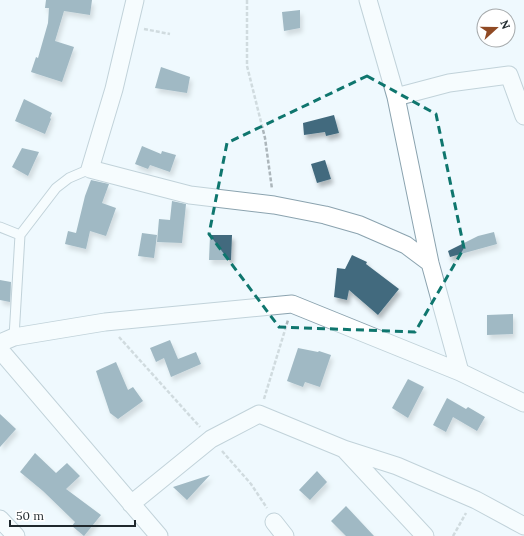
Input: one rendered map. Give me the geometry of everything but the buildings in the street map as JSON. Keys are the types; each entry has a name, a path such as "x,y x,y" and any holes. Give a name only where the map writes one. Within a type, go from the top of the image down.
{"street":[{"path":"135,0 114,88 90,169 190,195 274,205 325,215 360,224 406,245 430,263"},
{"path":"368,0 396,97 430,263 460,372"},
{"path":"396,97 449,83 509,75 524,116"},
{"path":"7,340 105,322 292,304 460,372 524,402"},
{"path":"0,350 159,536"},
{"path":"132,504 211,439 259,414 344,449 397,466 476,500 524,526"},
{"path":"344,449 425,536"},
{"path":"0,519 16,536"},
{"path":"274,522 285,536"}],"lane":[{"path":"7,340 20,235 56,188 69,178 90,169"},
{"path":"0,227 20,235"}],"path":[{"path":"247,0 247,66 265,138 274,205"},
{"path":"129,26 170,34"},
{"path":"259,414 292,304"},
{"path":"105,322 252,484 274,522"},
{"path":"453,536 476,500"}],"highlighted area":[{"path":"367,76 436,114 464,248 415,332 279,327 209,234 227,143"}]}
